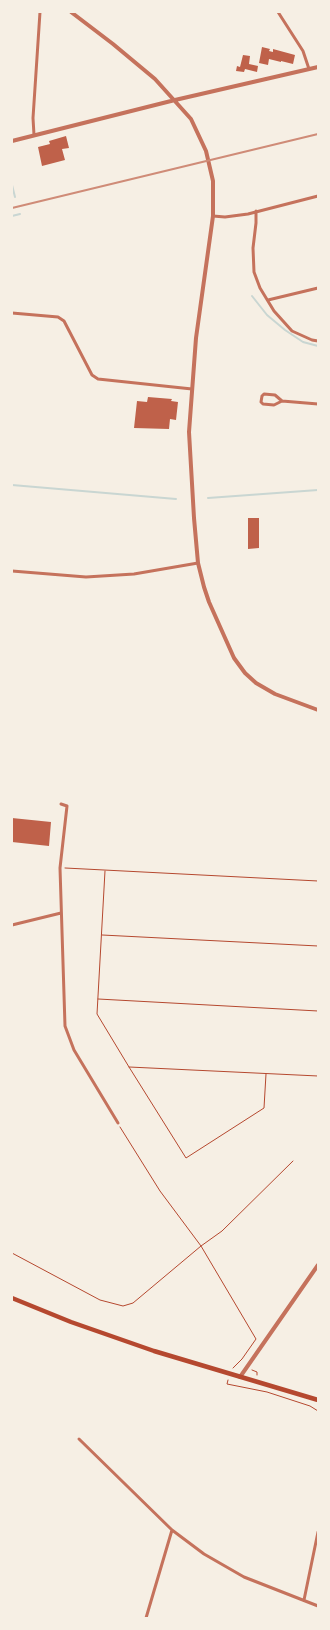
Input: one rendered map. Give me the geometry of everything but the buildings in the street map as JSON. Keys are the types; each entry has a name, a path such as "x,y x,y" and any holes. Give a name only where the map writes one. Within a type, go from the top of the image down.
{"main road":[{"path":"12,1298 71,1322 132,1344 318,1400"}],"street":[{"path":"34,135 33,118 40,12"},
{"path":"71,12 148,72 191,119 206,151 213,181 213,216 197,331 189,432 191,482 198,563 209,602 234,658 245,673 256,683 274,694 318,710"},
{"path":"278,12 303,51 309,69"},
{"path":"12,140 318,67"},
{"path":"213,216 256,212 318,196"},
{"path":"256,212 253,248 254,272 260,288 274,311 292,331 312,340 318,341"},
{"path":"268,300 318,288"},
{"path":"12,313 58,318 64,322 92,375 98,379 192,389"},
{"path":"282,401 274,406 263,404 261,402 264,394 275,395 282,401 318,404"},
{"path":"12,571 86,577 134,574 198,563"},
{"path":"61,804 66,806 60,868 65,1026 74,1050 118,1123"},
{"path":"12,925 61,914"},
{"path":"240,1377 318,1265"},
{"path":"79,1439 172,1530 204,1554 230,1569 266,1586 318,1606"},
{"path":"146,1618 172,1530"},
{"path":"304,1600 318,1532"}],"path":[{"path":"60,868 318,881"},
{"path":"105,871 97,1014 128,1067 186,1158 264,1108 266,1074"},
{"path":"101,935 318,946"},
{"path":"98,999 318,1011"},
{"path":"128,1067 318,1076"},
{"path":"118,1123 160,1191 201,1246 256,1339 237,1365"},
{"path":"12,1253 100,1300 123,1306 133,1303 201,1246 222,1231 293,1161"},
{"path":"227,1384 267,1392 310,1406 318,1411"}],"waterway":[{"path":"12,185 15,197"},
{"path":"12,216 20,214"},
{"path":"252,296 267,315 285,330 303,342 318,346"},
{"path":"12,485 176,499"},
{"path":"208,498 318,490"}],"railway":[{"path":"12,208 318,134"}]}
